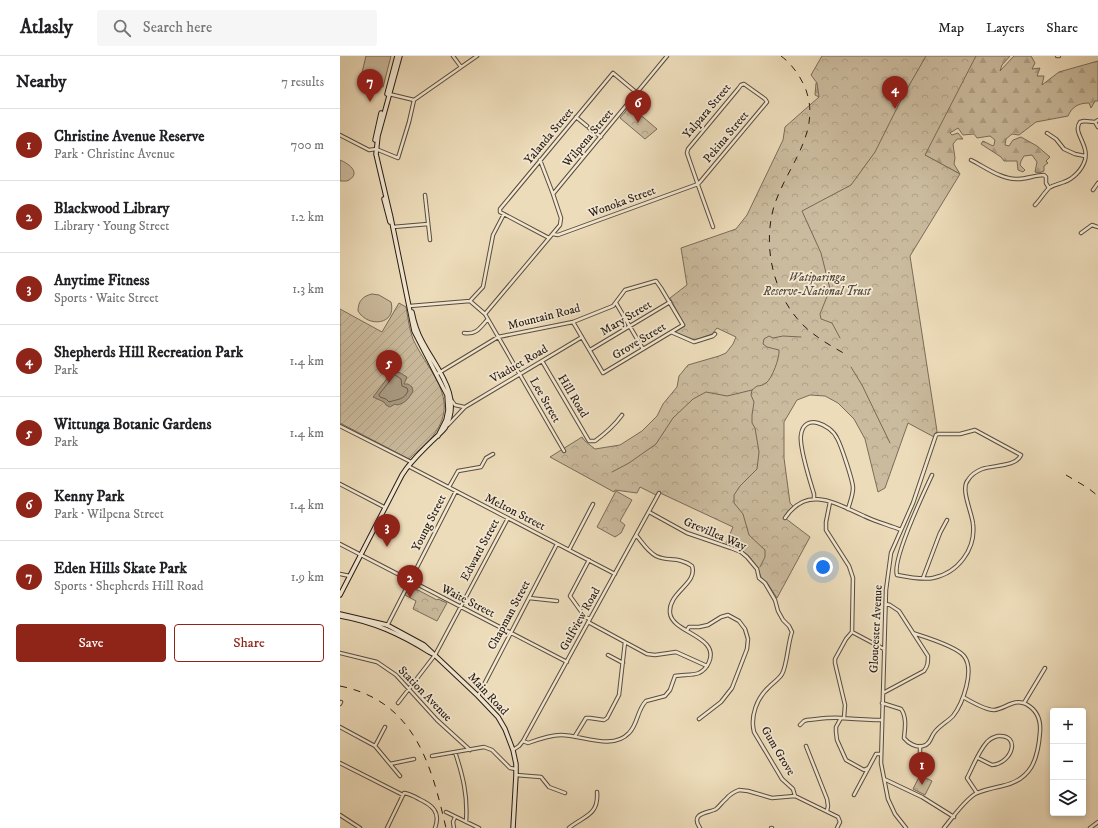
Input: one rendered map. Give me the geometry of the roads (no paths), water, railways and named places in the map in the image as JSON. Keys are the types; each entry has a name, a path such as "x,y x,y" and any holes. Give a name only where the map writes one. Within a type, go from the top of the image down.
{"main road":[{"path":"340,590 407,466 444,430 451,410 451,399 448,388 414,331 410,306 393,228 389,219 375,149 375,135 398,56"},
{"path":"438,373 448,401 446,420 438,436"},
{"path":"340,595 349,575"},
{"name":"Main Road","path":"340,615 387,627 434,654 498,717 505,729 513,750 516,769 513,828"}],"street":[{"path":"453,56 461,67"},
{"path":"340,135 369,150 375,149 396,158 399,157 414,100 477,56"},
{"name":"Wilpena Street","path":"553,194 667,56"},
{"name":"Yalanda Street","path":"504,214 499,211 613,73 637,93"},
{"name":"Yalpara Street","path":"698,184 687,153 688,149 741,85 744,84 767,102"},
{"path":"388,94 414,100"},
{"name":"Pekina Street","path":"698,184 767,102"},
{"path":"576,117 600,137"},
{"path":"1035,205 1049,188 1066,182 1074,177 1082,166 1085,156 1085,146 1077,130 1077,126 1080,122 1097,121 1098,127"},
{"path":"1047,133 1056,139 1064,149 1075,154 1085,156"},
{"path":"485,314 560,225 561,218 540,160"},
{"path":"971,160 1011,179 1021,179 1044,175 1049,188"},
{"path":"1093,190 1098,182"},
{"path":"698,184 713,227"},
{"name":"Wonoka Street","path":"553,234 558,235 698,184"},
{"path":"425,195 430,240"},
{"path":"410,306 470,301 483,286 493,235 504,214 549,238"},
{"path":"393,228 428,224"},
{"path":"1081,233 1092,226 1098,227"},
{"name":"Mountain Road","path":"498,337 573,322 613,306 625,290 656,281 670,302"},
{"path":"438,373 498,337 487,320 485,314 470,301"},
{"name":"Grove Street","path":"590,350 603,373 684,325 670,302"},
{"name":"Mary Street","path":"590,350 670,302"},
{"path":"616,303 643,349"},
{"path":"464,333 470,334 477,331 487,320"},
{"path":"573,322 590,350"},
{"path":"671,332 694,342 715,334"},
{"name":"Lee Street","path":"498,337 564,451"},
{"name":"Viaduct Road","path":"444,430 465,407 582,337"},
{"name":"Hill Road","path":"542,361 589,441 595,441 613,427 622,415"},
{"path":"451,399 455,406 465,407"},
{"path":"814,499 814,494 806,468 801,439 802,431 805,426 816,422 829,428 838,438 853,486 848,509"},
{"path":"340,426 411,462"},
{"name":"Gloucester Avenue","path":"906,828 895,814 890,804 883,779 880,754 886,604 890,556 913,503 936,435 960,434 974,429 1021,455 1020,458 1014,462 983,469 968,479 964,486 973,522 973,535 971,545 963,560 950,572 932,578 896,575 895,568 897,560 932,475"},
{"path":"448,487 458,472 481,467 486,458 493,454"},
{"name":"Melton Street","path":"407,466 615,574"},
{"path":"340,484 384,507"},
{"name":"Young Street","path":"387,627 456,491"},
{"name":"Gulfview Road","path":"513,750 520,746 523,741 648,512 660,493"},
{"path":"785,518 792,509 799,504 806,500 814,499 830,502 901,530"},
{"path":"830,502 826,530 849,566 853,578 852,632 846,639 835,659 845,705 842,718 836,727 836,736 846,760 864,770 868,768"},
{"path":"569,550 593,504"},
{"name":"Grevillea Way","path":"648,512 687,533 741,552 752,562 759,578 765,582"},
{"name":"Edward Street","path":"398,703 410,689 434,654 508,518"},
{"path":"924,578 940,534 947,520"},
{"path":"523,741 528,743 551,736 575,736 606,741 622,739 635,725 640,709 646,701 665,696 670,690 675,676 697,674 707,666 710,659 708,647 674,621 670,614 674,599 692,577 692,566 679,559 657,556 645,547 636,535"},
{"name":"Waite Street","path":"340,544 567,662"},
{"name":"Chapman Street","path":"478,696 557,544"},
{"path":"589,560 570,596 589,621 647,654 655,655 676,652 707,666"},
{"path":"340,574 349,575"},
{"name":"Gum Grove","path":"765,582 775,600 778,611 792,632 782,674 768,688 759,700 754,711 752,727 779,775 793,790 795,796 838,817 840,822 837,828"},
{"path":"529,598 557,601"},
{"path":"883,693 924,671 928,665 928,656 899,611 890,604 886,604"},
{"path":"687,630 689,627 708,625 721,617 728,615 739,621 745,629 748,639 747,649 732,686 721,702 699,718"},
{"path":"852,632 884,649"},
{"path":"882,703 903,712 905,717 904,738 912,744 920,746 926,745 934,733 953,716 963,697 966,689 968,666 964,656 947,646 913,633"},
{"path":"575,736 586,718 604,720 608,718 619,695 625,642"},
{"name":"Station Avenue","path":"340,652 377,662 396,675 437,720 470,750"},
{"path":"608,655 623,663"},
{"path":"1024,703 1045,668"},
{"path":"944,828 977,793 1016,783 1026,775 1033,764 1039,742 1040,722 1038,714 1024,703 1015,702 998,709 991,710 963,697"},
{"path":"800,726 807,720 842,718 882,720"},
{"path":"375,746 385,727"},
{"path":"340,728 375,746 400,776"},
{"path":"977,793 967,778 986,743 994,737 1004,736 1010,740 1010,752 1003,762 992,765 978,758"},
{"path":"806,746 827,799 827,811"},
{"path":"920,746 922,773"},
{"path":"432,756 484,747 489,749 510,768 516,769"},
{"path":"455,752 464,782 466,822"},
{"path":"854,795 876,754 880,754"},
{"path":"390,764 414,759"},
{"path":"340,763 403,796"},
{"path":"516,775 541,777 549,787 565,793"},
{"path":"883,779 922,796 954,817"},
{"path":"700,828 697,824 697,820 700,815 714,810 727,797 739,790 772,798 795,796"},
{"path":"569,828 592,813 597,801 597,792"},
{"path":"387,828 404,793 410,794 430,804 435,810 437,822 436,828"},
{"path":"446,812 479,828"},
{"path":"340,815 360,828"},
{"path":"454,817 454,828"},
{"path":"1090,828 1098,822"}],"water":[{"path":"395,370 407,377 404,384 408,384 412,387 413,391 405,402 397,405 395,404 390,407 384,402 373,397"}],"waterway":[{"path":"840,338 832,323 821,319 820,314 830,289 821,253 802,211 851,185 875,152 903,96 926,56"},
{"path":"760,567 765,557 765,550 749,535 743,514 734,503 734,495 740,486 757,469 759,452 755,428 752,423 754,402 751,395 752,390 768,381 773,373 778,358 779,350 767,347 763,344 764,339 769,336 773,338 783,336 801,337"},
{"path":"851,367 862,385 890,443"},
{"path":"612,472 629,463 656,444 673,418 693,399 706,392 727,396 752,390"}],"railway":[{"path":"781,56 799,76 806,90 810,106 809,122 800,152 778,195 773,210 769,240 773,271 784,299 802,324 829,345 847,355"},
{"path":"1066,475 1088,488 1098,496"},
{"path":"340,686 365,694 386,705 402,720 415,738 434,780 446,828"}],"place":[{"name":"Eden Hills Skate Park","path":"370,102"},
{"name":"Shepherds Hill Recreation Park","path":"895,109"},
{"name":"Kenny Park","path":"638,123"},
{"name":"Wittunga Botanic Gardens","path":"389,383"},
{"name":"Anytime Fitness","path":"387,547"},
{"name":"Blackwood Library","path":"410,598"},
{"name":"Christine Avenue Reserve","path":"922,785"}],"park label":[{"name":"Watiparinga Reserve-National Trust","path":"817,284"}]}
